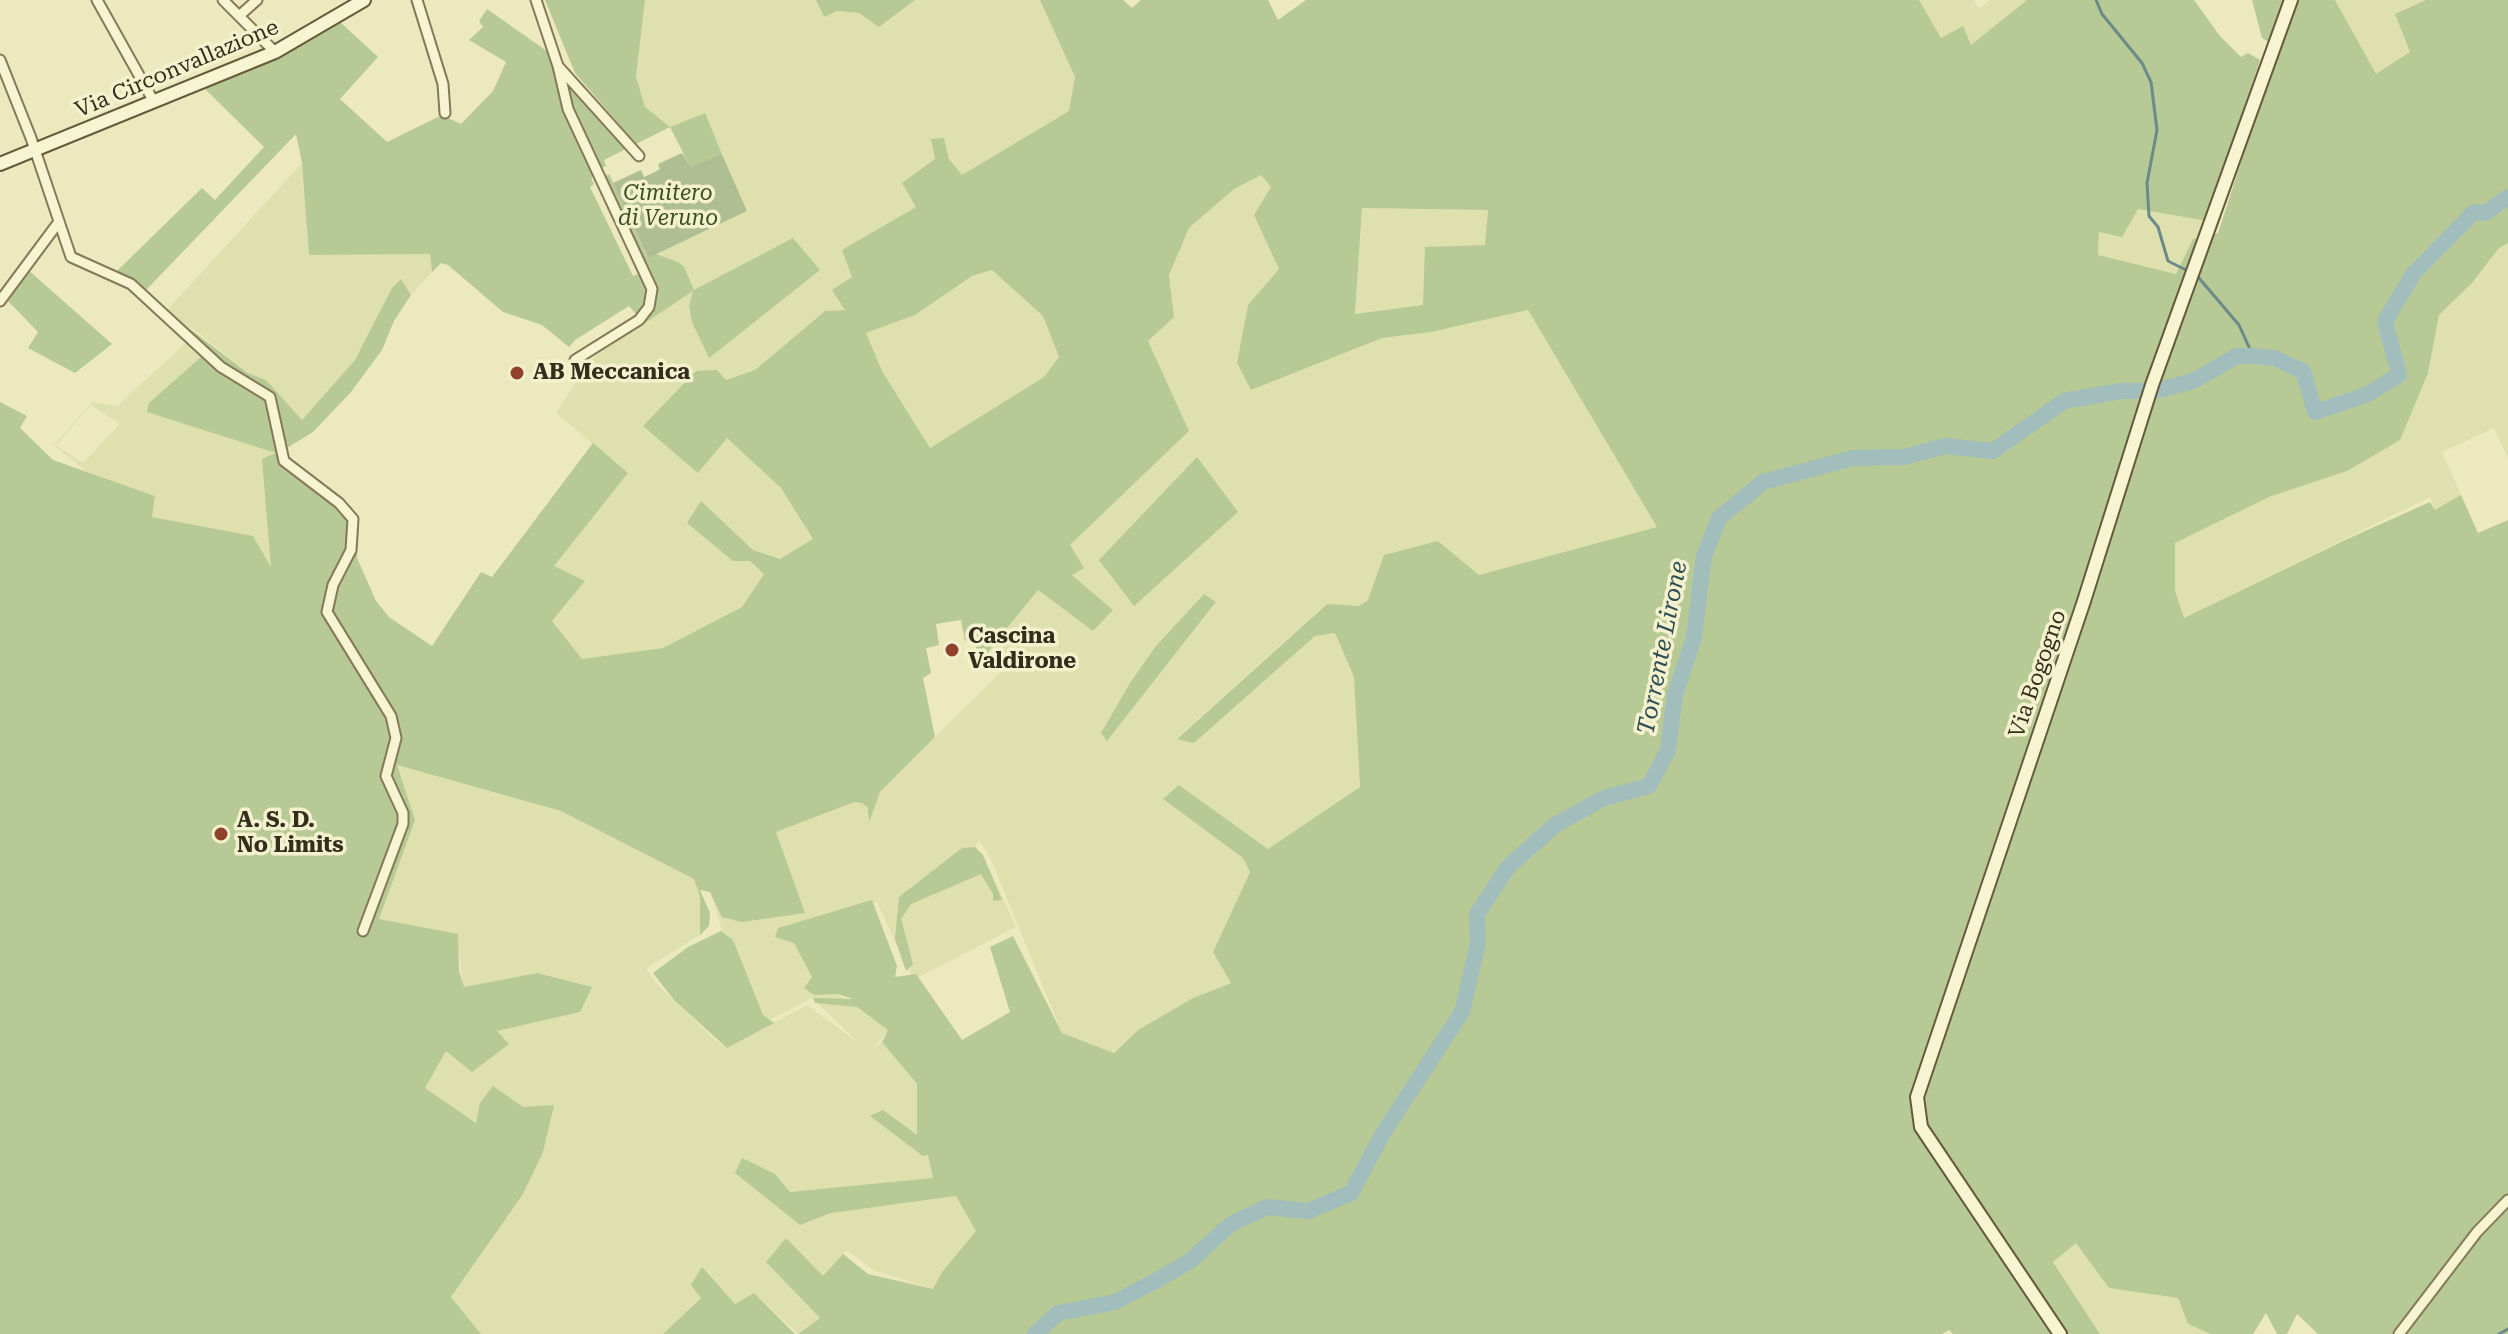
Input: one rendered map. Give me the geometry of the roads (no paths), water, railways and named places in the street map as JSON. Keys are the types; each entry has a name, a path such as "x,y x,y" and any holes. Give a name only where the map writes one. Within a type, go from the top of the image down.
{"main road":[{"name":"Via Circonvallazione","path":"0,164 275,52 364,0"},
{"name":"Via Bogogno","path":"2060,1334 1921,1127 1917,1097 2084,601 2152,385 2291,0"}],"street":[{"path":"97,0 154,102"},
{"path":"223,0 275,52"},
{"path":"239,16 257,0"},
{"path":"417,0 443,84 445,113"},
{"path":"536,0 558,66 568,109 652,289 649,307 639,320 575,360"},
{"path":"0,60 34,150 67,252 76,262 131,284 221,367 270,397 284,461 339,503 353,519 351,550 333,585 327,612 337,632 382,696 396,738 386,776 403,813 403,824 363,931"},
{"path":"558,66 639,156"},
{"path":"0,301 58,223"},
{"path":"2399,1334 2477,1232 2508,1200"}],"waterway":[{"path":"2096,0 2102,14 2142,63 2151,82 2157,130 2147,183 2149,216 2158,227 2168,261 2188,271"},
{"name":"Torrente Lirone","path":"2155,391 2193,381 2237,356 2253,356 2274,358 2303,371 2315,412 2366,395 2399,375 2385,321 2414,273 2474,212 2485,213 2508,197"},
{"path":"2199,278 2239,325 2253,356"},
{"name":"Torrente Lirone","path":"1035,1334 1058,1313 1115,1302 1157,1280 1190,1261 1231,1224 1267,1207 1308,1211 1351,1193 1385,1130 1462,1012 1478,943 1477,914 1508,867 1555,825 1604,798 1649,786 1668,750 1675,695 1694,637 1704,556 1719,518 1763,482 1853,458 1904,457 1945,446 1993,451 2064,401 2120,391 2146,391"},
{"path":"2499,1334 2508,1329"}],"place":[{"name":"AB Meccanica","path":"517,373"},
{"name":"Cascina Valdirone","path":"952,650"},
{"name":"A. S. D. No Limits","path":"221,834"}],"park label":[{"name":"Cimitero di Veruno","path":"668,206"}]}
